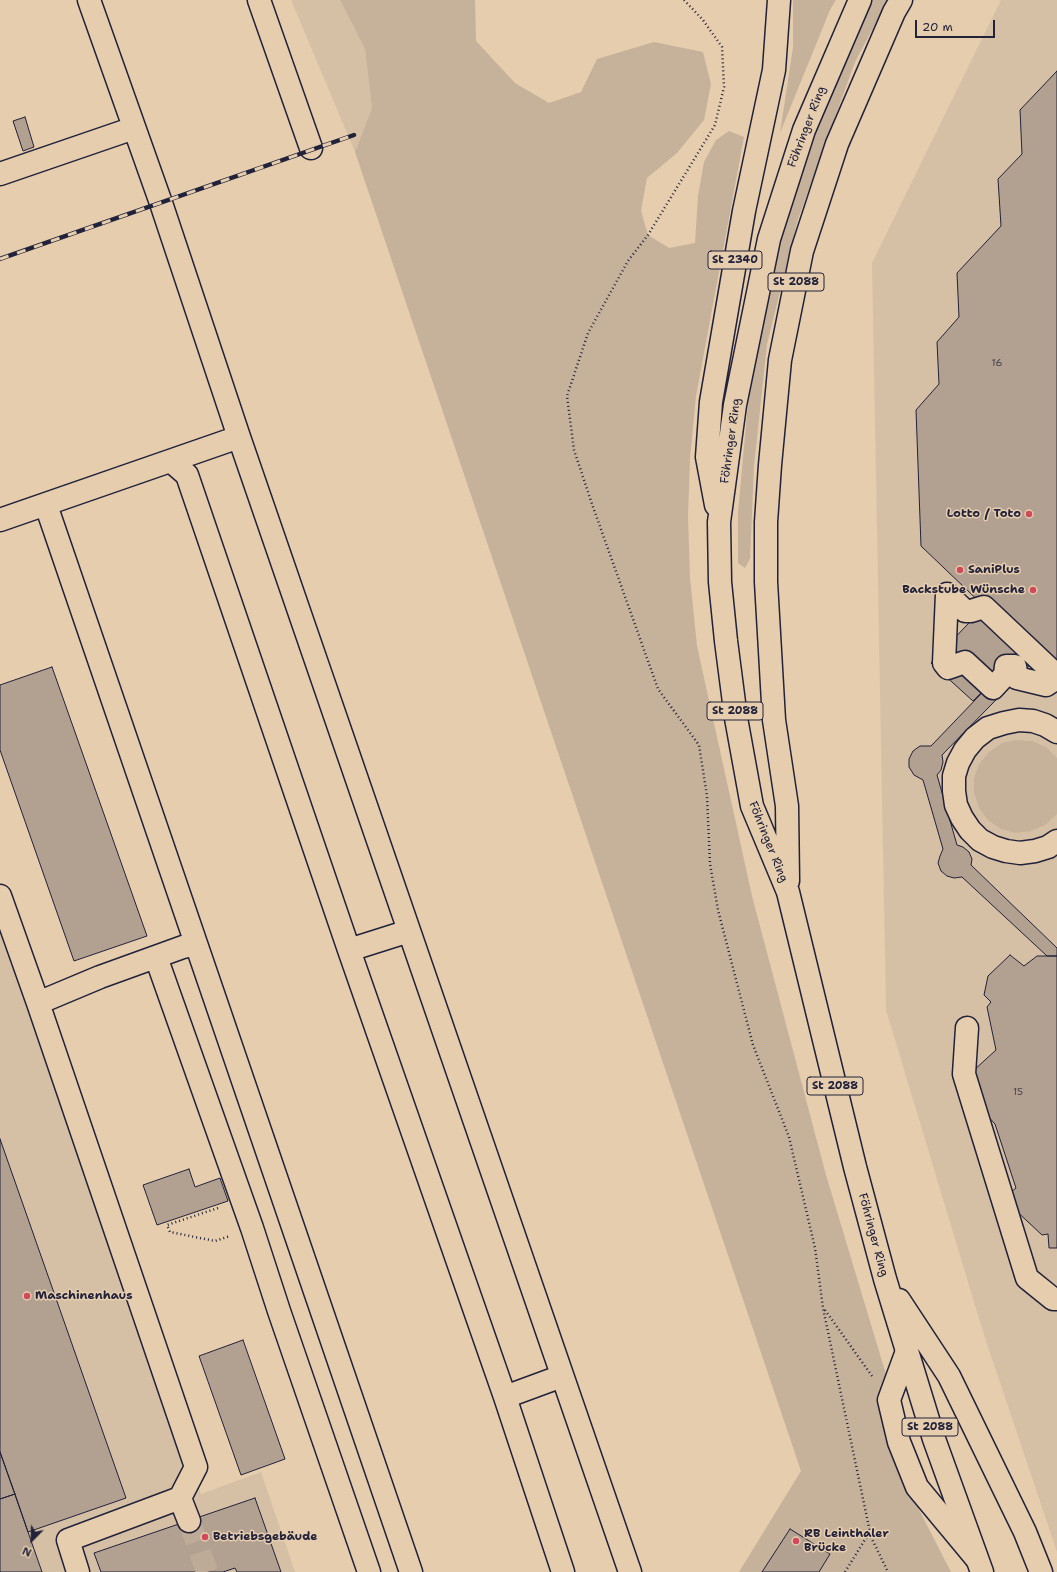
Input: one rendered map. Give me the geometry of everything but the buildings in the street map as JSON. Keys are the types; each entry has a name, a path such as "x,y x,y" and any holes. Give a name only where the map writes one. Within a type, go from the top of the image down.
{"main road":[{"path":"89,0 161,203 239,437 630,1572"},
{"path":"259,0 311,148"},
{"name":"St 2340","path":"719,522 707,457 711,402 744,211 774,70 779,0"},
{"name":"Föhringer Ring","path":"860,0 804,130 769,239 735,405 719,522 720,582 736,718 752,806 788,892 855,1167 885,1279 934,1439 980,1566"},
{"name":"Föhringer Ring","path":"788,892 787,806 774,720 766,582 766,522 780,360 802,251 837,144 894,12 901,0"},
{"path":"0,174 134,128"},
{"path":"0,520 239,437"},
{"path":"171,461 187,476 349,950 505,1397 563,1572"},
{"path":"46,505 411,1572"},
{"path":"947,594 965,611 971,611 984,607 1056,675 1051,680 1052,682 1046,685 1017,678 1015,666 1006,666 1005,676 993,688 966,662 948,668 944,663 947,594"},
{"path":"1057,732 1045,725 1033,721 1020,720 988,728 975,738 965,750 958,763 954,776 956,805 970,830 980,840 993,847 1020,853 1048,847 1057,841"},
{"path":"0,896 38,1003 196,1467 180,1498 68,1540 78,1572"},
{"path":"349,950 409,931"},
{"path":"38,1003 100,977 183,947 196,944"},
{"path":"156,957 252,1228 278,1311 369,1572"},
{"path":"967,1028 964,1074 1027,1278 1053,1299 1057,1299"},
{"path":"885,1279 949,1376 1025,1532 1041,1572"},
{"path":"907,1351 889,1400 899,1442 917,1487 980,1566"},
{"path":"505,1397 562,1376"},
{"path":"180,1498 189,1520"}],"path":[{"path":"684,0 703,20 722,47 724,87 715,125 648,235 628,261 588,333 567,396 574,450 658,688 699,745 707,796 710,864 718,910 752,1045 789,1137 815,1248 824,1308 871,1537 888,1572"},
{"path":"824,1308 889,1400"},
{"path":"845,1572 866,1538 871,1537"}],"shaded area":[{"path":"291,0 340,0 365,49 372,108 355,152"},
{"path":"340,0 475,0 476,41 515,83 549,103 581,92 597,59 654,42 703,52 711,84 704,120 677,153 647,178 641,211 648,235 669,248 695,243 698,196 704,162 716,140 729,131 744,137 696,396 690,458 688,516 690,578 697,646 752,896 826,1175 888,1381 885,1430 888,1445 951,1572 739,1572 801,1471 355,152 372,108 365,49"},
{"path":"793,0 836,0 830,10 780,133 793,47"},
{"path":"872,0 888,0 855,62 798,219 767,344 754,466 750,559 745,568 738,563 738,512 753,350 771,269 805,155"},
{"path":"1001,0 1057,0 1057,1552 984,1335 886,1010 872,263"},
{"path":"1016,740 1032,741 1046,747 1057,758 1057,814 1045,825 1031,831 1016,833 1001,829 988,820 979,808 974,793 974,778 979,764 989,752 1002,743"},
{"path":"0,899 201,1494 261,1472 295,1572 0,1572"}],"tunnel":[{"path":"189,1521 207,1572"}],"railway":[{"path":"0,259 354,135"}],"place":[{"name":"Lotto / Toto","path":"1029,514"},
{"name":"SaniPlus","path":"960,570"},
{"name":"Backstube Wünsche","path":"1033,590"},
{"name":"Maschinenhaus","path":"27,1296"},
{"name":"Betriebsgebäude","path":"205,1537"},
{"name":"RB Leinthaler Brücke","path":"796,1541"}]}
